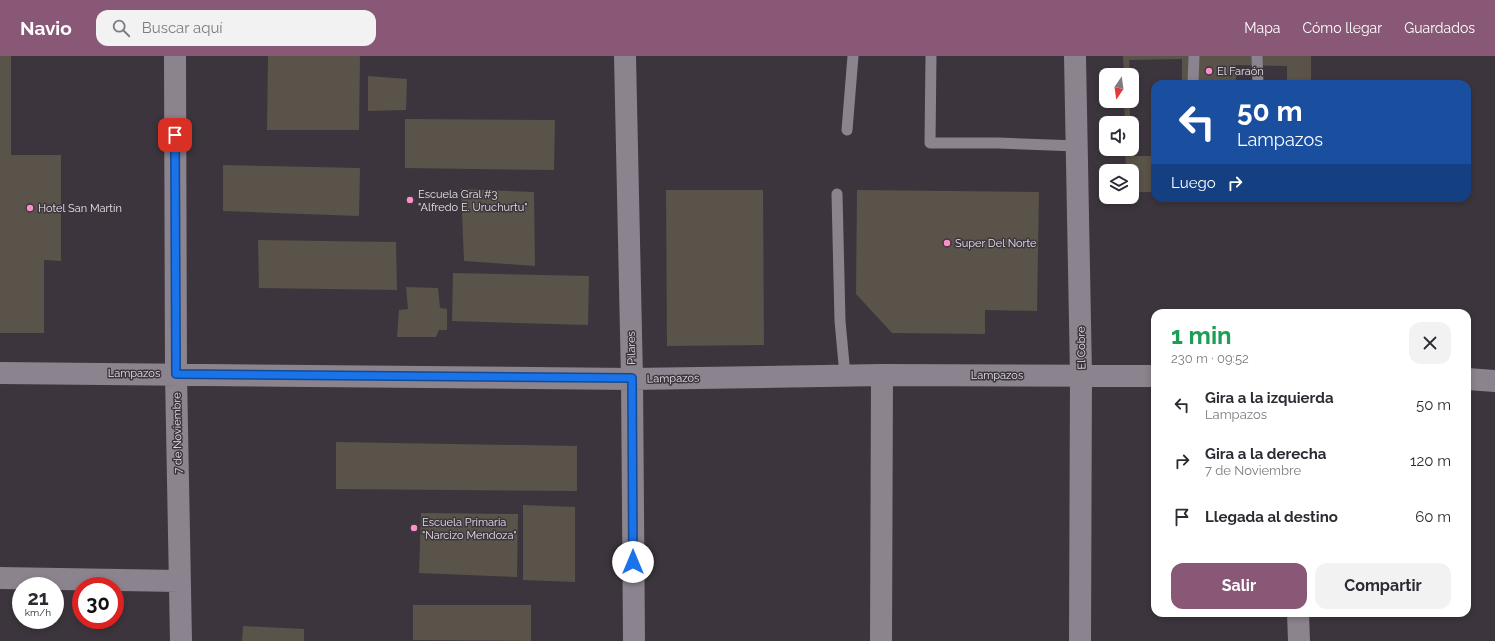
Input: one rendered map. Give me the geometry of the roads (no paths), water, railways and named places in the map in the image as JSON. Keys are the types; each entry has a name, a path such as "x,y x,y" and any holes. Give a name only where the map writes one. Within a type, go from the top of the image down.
{"street":[{"name":"7 de Noviembre","path":"175,56 176,374 181,641"},
{"name":"Pilares","path":"625,56 632,378 634,641"},
{"name":"El Cobre","path":"1075,56 1081,375 1080,641"},
{"name":"Lampazos","path":"0,373 632,378 845,375 1151,376"},
{"path":"881,641 882,375"},
{"path":"1471,379 1495,381"},
{"path":"0,578 179,581"},
{"path":"1298,617 1299,641"}],"lane":[{"path":"847,130 853,56"},
{"path":"931,56 930,143 998,143 1077,146"},
{"path":"1193,80 1194,56"},
{"path":"1257,56 1258,80"},
{"path":"837,194 840,321 845,375"}],"place":[{"name":"El Faraón","path":"1209,71"},
{"name":"Escuela Gral #3 \"Alfredo E. Uruchurtu\"","path":"410,200"},
{"name":"Hotel San Martín","path":"30,208"},
{"name":"Super Del Norte","path":"947,243"},
{"name":"Escuela Primaria \"Narcizo Mendoza\"","path":"414,528"}]}
